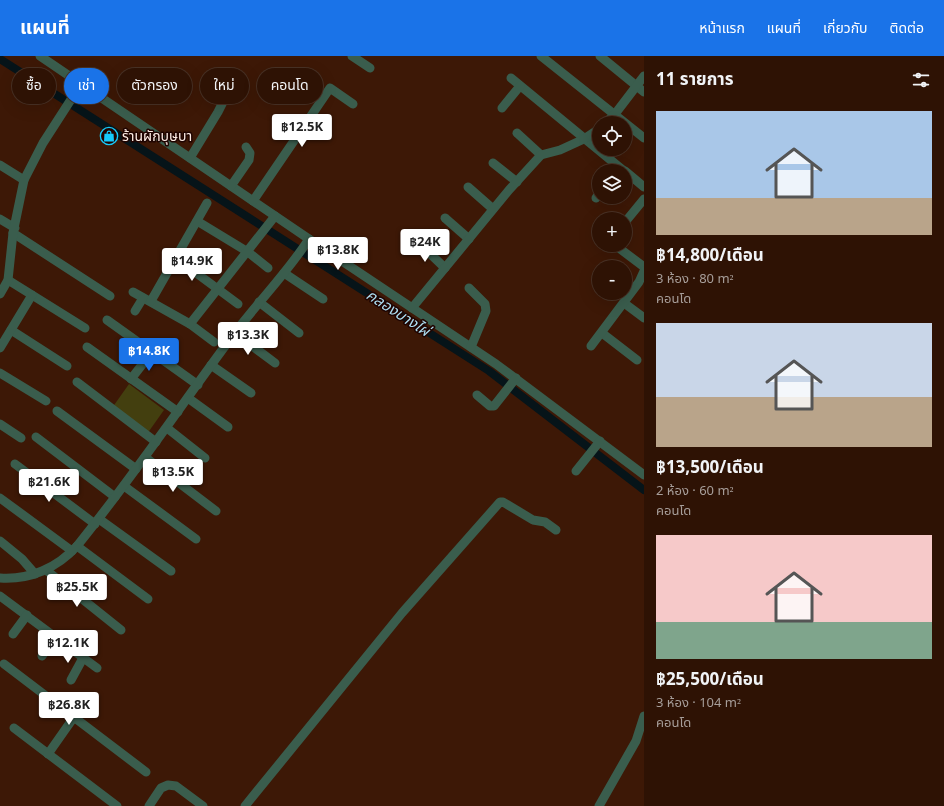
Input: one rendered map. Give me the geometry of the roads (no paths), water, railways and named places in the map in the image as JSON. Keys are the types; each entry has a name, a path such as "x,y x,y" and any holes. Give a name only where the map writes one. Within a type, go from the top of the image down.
{"street":[{"path":"40,56 64,74"},
{"path":"352,56 370,68"},
{"path":"541,56 644,138"},
{"path":"600,56 644,92"},
{"path":"615,114 644,76"},
{"path":"511,78 614,164"},
{"path":"502,108 520,86"},
{"path":"253,201 330,88 353,104"},
{"path":"0,294 8,278 14,231 24,180 43,143 68,104"},
{"path":"107,104 253,201 273,220 471,347 512,384 596,447 644,475"},
{"path":"190,158 222,104"},
{"path":"517,132 541,155"},
{"path":"412,308 493,209 541,155 560,150 592,134"},
{"path":"231,186 249,160 250,153 246,148"},
{"path":"493,163 518,182"},
{"path":"0,165 24,180"},
{"path":"632,178 644,187"},
{"path":"468,186 493,209"},
{"path":"632,214 644,199"},
{"path":"135,311 147,299 176,258 207,203"},
{"path":"445,218 469,239"},
{"path":"0,219 14,231 110,296"},
{"path":"190,324 273,220"},
{"path":"197,221 248,252 268,268"},
{"path":"0,578 16,578 46,570 75,549 167,428 235,333 284,273 307,241"},
{"path":"419,243 445,268"},
{"path":"591,346 624,303 644,271 623,252"},
{"path":"176,258 219,288 238,304"},
{"path":"0,270 8,278 32,295 85,328"},
{"path":"284,273 323,299"},
{"path":"469,288 485,304 486,310 471,347"},
{"path":"133,292 190,324 214,342"},
{"path":"0,348 32,295"},
{"path":"259,302 299,332"},
{"path":"624,303 644,318"},
{"path":"107,320 198,385"},
{"path":"11,330 67,366"},
{"path":"235,333 274,363"},
{"path":"602,333 637,360"},
{"path":"87,347 178,412"},
{"path":"131,379 152,352"},
{"path":"211,365 251,393"},
{"path":"0,373 46,401"},
{"path":"77,382 156,442"},
{"path":"477,395 490,406 494,406 512,384"},
{"path":"188,398 228,427"},
{"path":"57,411 136,469"},
{"path":"0,424 22,438"},
{"path":"167,428 204,458"},
{"path":"36,437 115,497"},
{"path":"576,470 596,447"},
{"path":"145,457 216,511"},
{"path":"15,464 171,571"},
{"path":"124,486 196,539"},
{"path":"0,498 148,599"},
{"path":"245,806 402,613 500,502 503,502 533,520 539,520 556,530"},
{"path":"0,541 26,562 35,574"},
{"path":"46,570 121,630"},
{"path":"0,596 97,668"},
{"path":"13,634 27,615"},
{"path":"42,656 55,637"},
{"path":"71,680 83,658"},
{"path":"4,664 146,772"},
{"path":"600,806 636,741 644,716"},
{"path":"48,754 74,717"},
{"path":"14,728 117,806"},
{"path":"149,806 161,788 168,785 176,786 203,806"}],"waterway":[{"name":"คลองบางไผ่","path":"0,59 489,371 644,490"}],"place":[{"name":"ร้านผักบุษบา","path":"109,136"}]}
